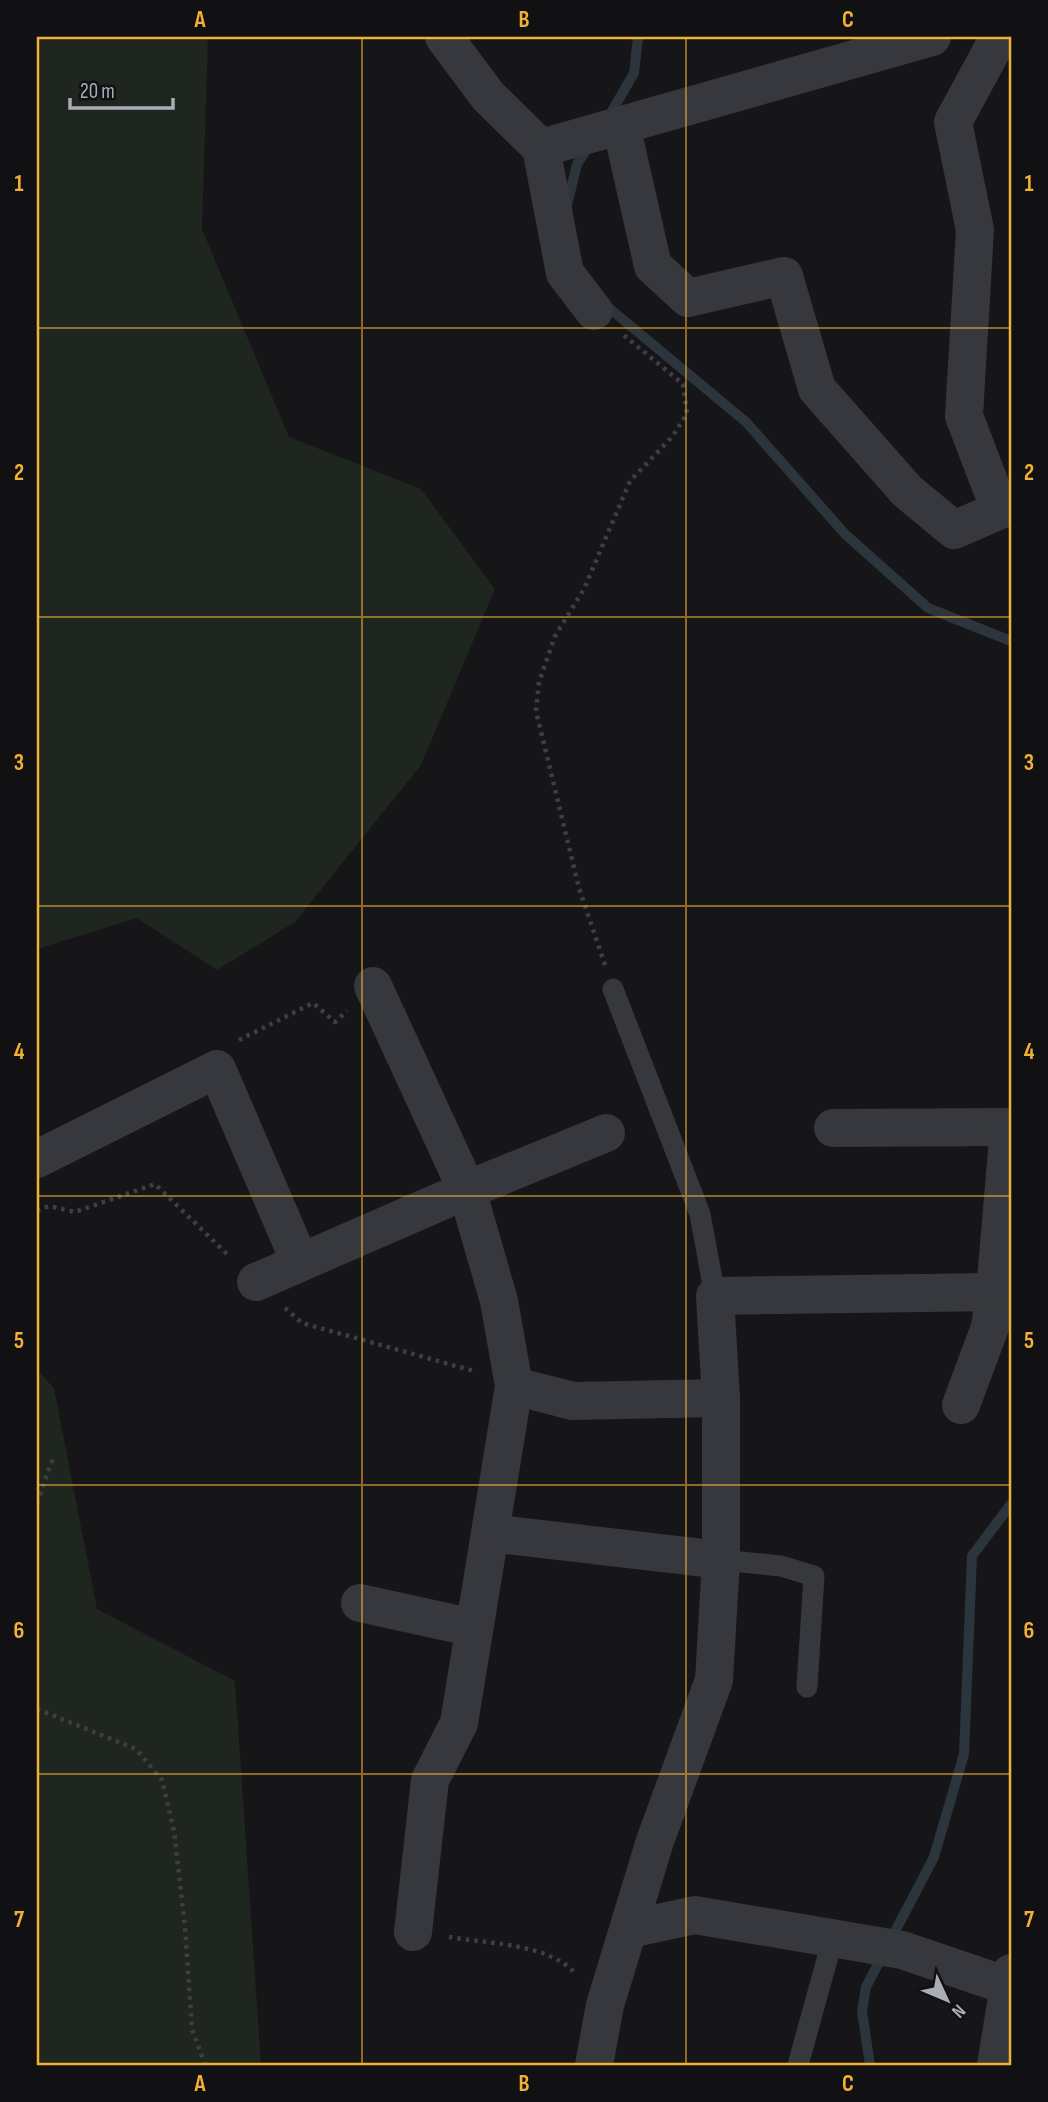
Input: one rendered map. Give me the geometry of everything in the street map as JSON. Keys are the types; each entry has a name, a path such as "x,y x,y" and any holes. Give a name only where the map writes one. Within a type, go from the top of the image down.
{"street":[{"path":"444,37 488,96 558,143 932,37"},
{"path":"986,37 1011,37"},
{"path":"621,125 653,266 688,298 784,275 817,389 907,491 954,530 1000,510 964,416 975,230 953,122 999,37"},
{"path":"558,143 565,273 594,311"},
{"path":"373,986 467,1190 499,1301 514,1386 459,1723 430,1780 413,1932"},
{"path":"37,1160 217,1069 300,1262"},
{"path":"833,1128 1010,1127 1003,1294 961,1405"},
{"path":"256,1282 606,1133"},
{"path":"594,2065 605,2006 630,1930 654,1842 714,1680 721,1560 721,1398 715,1296 1003,1294"},
{"path":"514,1386 573,1401 721,1398"},
{"path":"490,1533 721,1560"},
{"path":"360,1603 474,1628"},
{"path":"630,1930 695,1915 902,1950 1010,1982 996,2065"}],"lane":[{"path":"613,989 700,1214 715,1296"},
{"path":"721,1560 781,1566 814,1576 807,1687"},
{"path":"798,2065 847,1940"}],"path":[{"path":"594,311 683,384 687,414 672,437 631,481 584,589 555,636 539,682 536,711 566,838 579,888 613,989"},
{"path":"217,1069 225,1047 313,1003 335,1022 373,986"},
{"path":"37,1503 53,1458"},
{"path":"37,1709 136,1749 162,1780 174,1831 185,1927 192,2029 205,2065"},
{"path":"413,1932 528,1950 565,1962 605,2006"}],"shaded area":[{"path":"37,37 208,37 202,229 289,437 421,489 495,589 421,765 295,922 217,970 137,918 37,949"},
{"path":"37,1370 54,1388 97,1609 235,1681 261,2065 37,2065"}],"waterway":[{"path":"608,118 634,73 638,37"},
{"path":"566,209 577,164 589,146"},
{"path":"603,303 746,422 845,534 928,608 1011,641"},
{"path":"870,2065 862,2011 866,1987 934,1857 964,1754 972,1556 1011,1504"}]}
